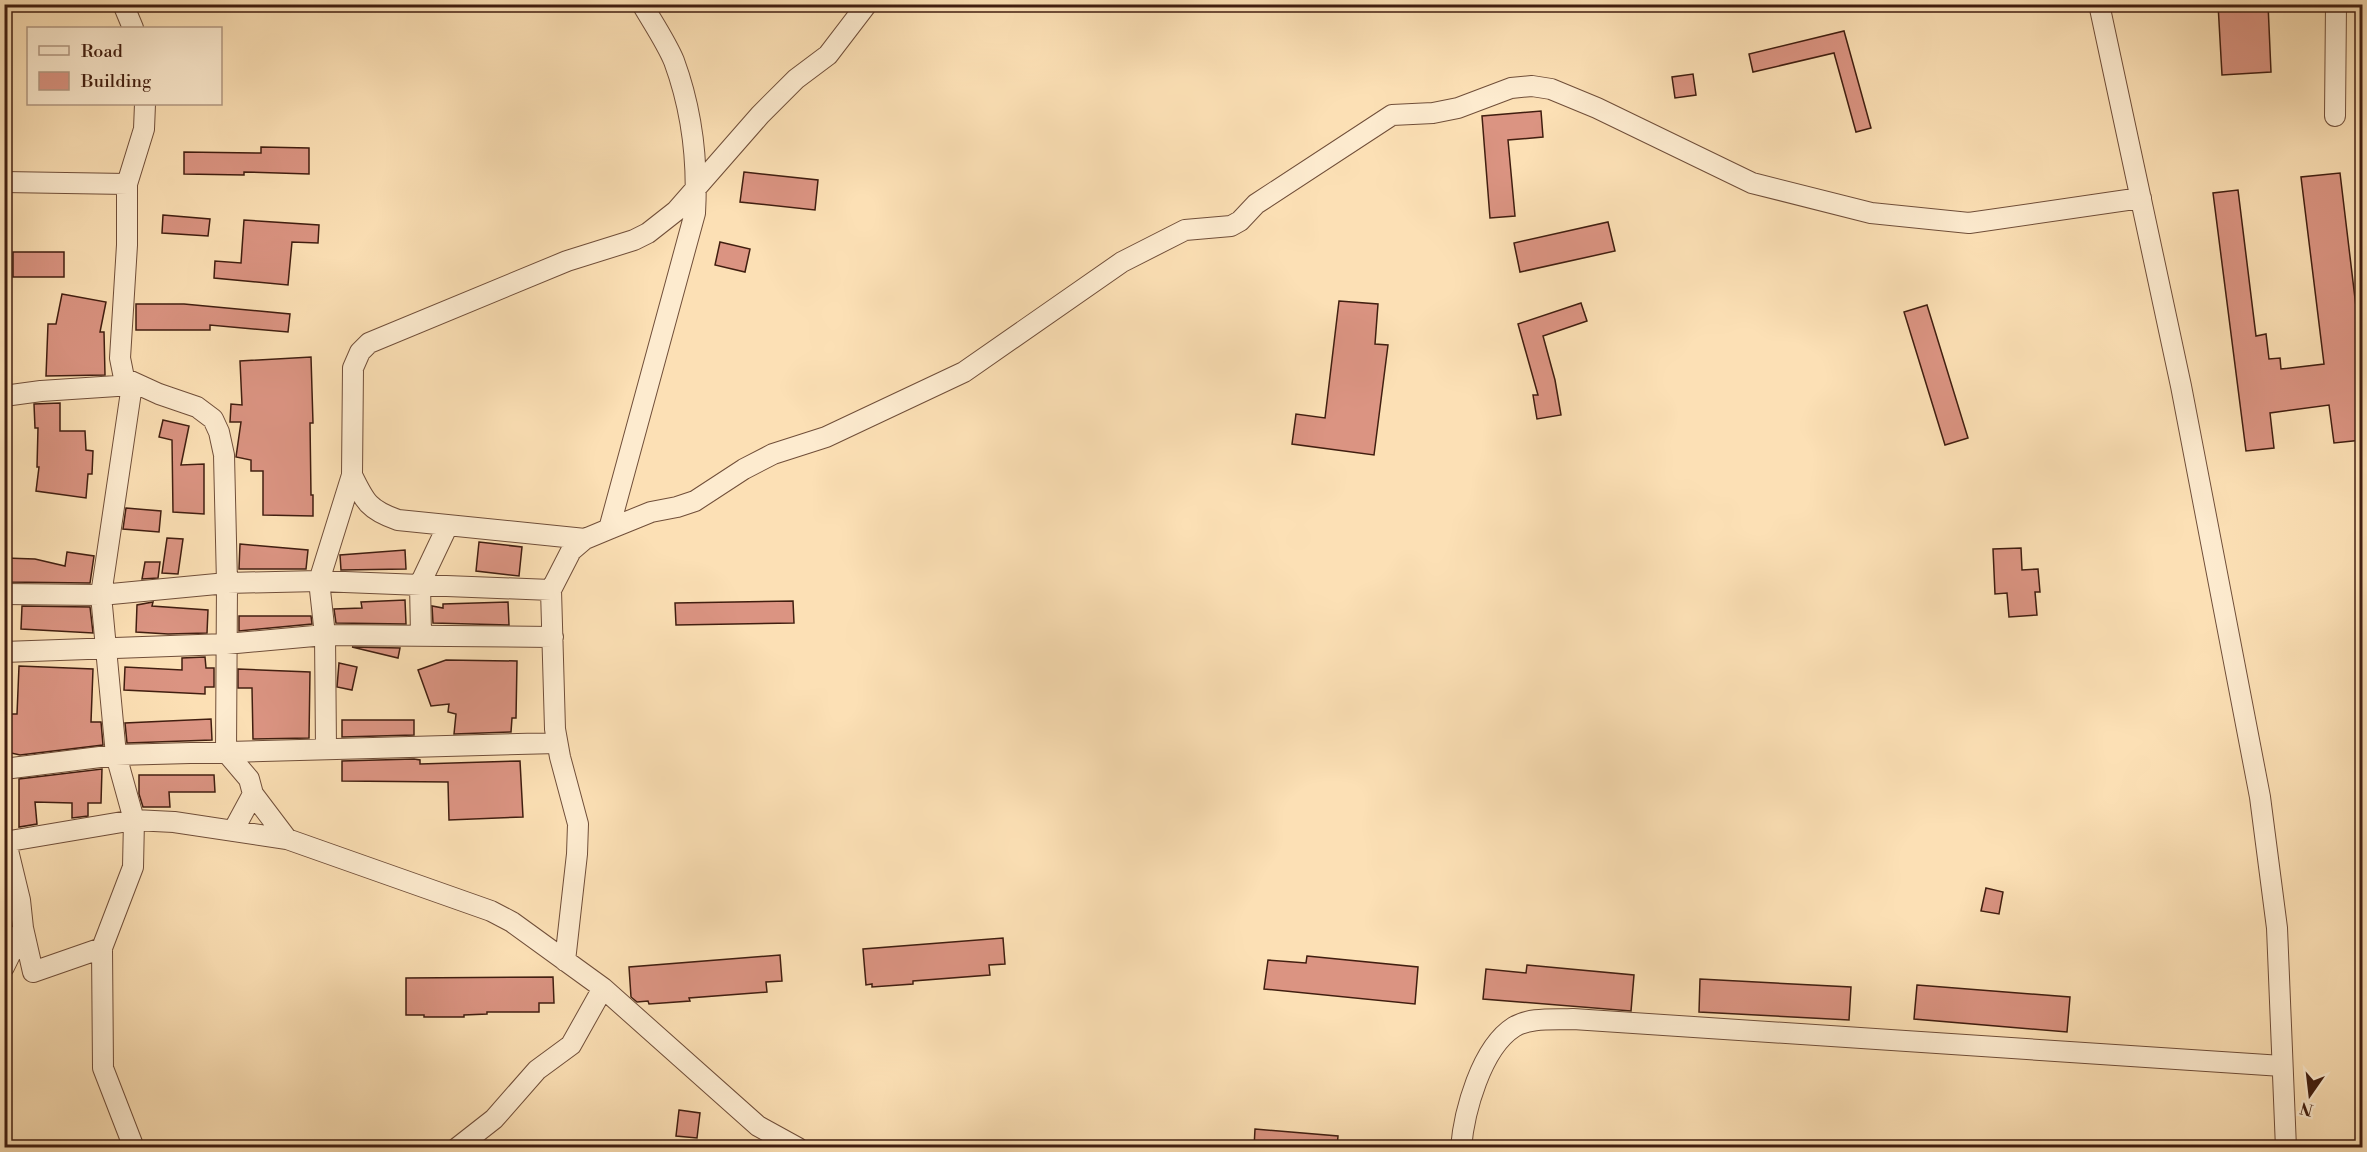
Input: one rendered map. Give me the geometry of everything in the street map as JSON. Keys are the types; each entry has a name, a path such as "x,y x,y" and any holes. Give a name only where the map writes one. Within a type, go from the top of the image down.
{"street":[{"path":"609,529 695,213 697,189 694,142 683,90 674,60 642,4"},
{"path":"326,749 325,635 319,581 352,476 353,368 360,352 369,343 567,261 634,240 648,233 676,211 760,115 796,79 828,55 867,4"},
{"path":"2100,4 2181,386 2260,797 2277,928 2286,1148"},
{"path":"2335,116 2336,4"},
{"path":"123,5 133,27"},
{"path":"565,961 578,854 578,824 555,729 552,590 571,551 585,539 609,529 651,512 694,501 744,469 773,454 826,437 964,372 1122,262 1185,230 1231,226 1240,221 1256,204 1392,114 1433,113 1458,108 1511,88 1532,86 1551,89 1597,108 1752,183 1871,213 1969,223 2141,198"},
{"path":"134,1148 103,1068 102,948 133,867 134,820 116,755 101,594 128,381 120,358 127,245 127,184 144,129 145,105"},
{"path":"4,182 127,184"},
{"path":"4,396 128,381 197,407 213,419 219,432 224,455 227,583 226,752 249,779 253,794 287,840"},
{"path":"352,476 361,494 376,512 398,519 585,539"},
{"path":"421,635 420,584 448,525"},
{"path":"4,594 101,594 227,583 319,581 552,590"},
{"path":"4,652 226,644 325,635 553,637"},
{"path":"4,769 116,755 557,743"},
{"path":"233,831 253,794"},
{"path":"102,948 33,972 23,928 20,900 5,842 134,820 159,820 287,840 491,912 512,922 603,988 758,1126 798,1148"},
{"path":"4,967 23,928"},
{"path":"458,1148 494,1119 537,1070 571,1045 603,988"},
{"path":"1461,1148 1464,1121 1471,1097 1489,1056 1499,1041 1515,1026 1539,1020 1573,1019 2282,1066"}],"building":[{"path":"2218,4 2268,4 2271,72 2222,75"},
{"path":"1844,31 1871,128 1856,132 1834,53 1753,72 1749,54"},
{"path":"1693,74 1696,95 1675,98 1672,77"},
{"path":"1541,111 1543,137 1508,140 1515,216 1490,218 1482,116"},
{"path":"261,147 309,148 309,174 244,172 244,175 184,174 184,152 261,153"},
{"path":"744,172 818,180 815,210 740,202"},
{"path":"2340,173 2362,357 2362,440 2334,443 2329,405 2270,413 2274,448 2246,451 2213,193 2238,190 2256,336 2266,334 2269,359 2280,358 2281,369 2324,364 2301,177"},
{"path":"163,215 210,219 208,236 162,233"},
{"path":"244,220 319,225 318,243 292,242 288,285 214,278 215,261 241,263"},
{"path":"1608,222 1615,251 1520,272 1514,243"},
{"path":"720,242 750,249 745,272 715,265"},
{"path":"13,252 64,252 64,277 13,277"},
{"path":"62,294 106,302 100,332 104,332 105,375 46,376 48,324 56,324"},
{"path":"1339,301 1378,304 1375,344 1388,345 1374,455 1292,444 1296,414 1325,418"},
{"path":"1581,303 1587,321 1543,336 1555,380 1561,415 1537,419 1533,395 1538,395 1518,324"},
{"path":"136,304 184,304 290,314 288,332 210,325 210,330 136,330"},
{"path":"1927,305 1968,438 1945,445 1904,312"},
{"path":"311,357 313,423 310,423 313,516 263,515 263,471 251,471 251,460 236,457 241,422 230,422 231,404 242,405 240,361"},
{"path":"60,403 60,431 85,431 86,450 93,451 92,474 88,474 86,498 36,491 39,467 37,467 38,428 35,428 34,404"},
{"path":"163,420 189,426 181,465 204,464 204,514 173,512 172,440 159,437"},
{"path":"126,508 161,511 159,532 123,529"},
{"path":"167,538 183,539 178,574 162,573"},
{"path":"479,542 522,547 519,576 476,571"},
{"path":"240,544 308,550 306,569 239,569"},
{"path":"2021,548 2022,570 2038,569 2040,592 2035,592 2037,615 2009,617 2007,593 1995,594 1993,549"},
{"path":"405,550 406,569 341,570 340,555"},
{"path":"67,552 94,556 90,583 6,582 6,558 35,559 65,566"},
{"path":"145,562 160,562 158,578 142,579"},
{"path":"405,600 406,624 336,623 334,609 362,608 361,602"},
{"path":"793,601 794,623 676,625 675,603"},
{"path":"153,602 152,606 208,610 207,633 136,632 137,605"},
{"path":"508,602 509,625 433,623 432,606 443,608 443,604"},
{"path":"22,606 90,607 93,633 21,629"},
{"path":"239,616 311,616 312,624 239,631"},
{"path":"352,647 400,648 398,658"},
{"path":"205,657 206,668 214,668 214,687 205,687 205,694 124,690 125,667 182,670 182,658"},
{"path":"446,660 517,661 516,718 512,718 511,732 454,734 456,714 448,712 449,704 431,706 418,670"},
{"path":"339,663 357,667 352,690 337,687"},
{"path":"19,666 93,669 91,722 101,722 103,745 20,755 11,753 11,734 4,735 4,714 17,714"},
{"path":"238,669 310,672 309,738 253,739 252,688 238,688"},
{"path":"211,719 212,740 127,743 125,723"},
{"path":"342,720 414,720 414,735 342,737"},
{"path":"420,760 420,764 520,761 523,817 449,820 448,782 342,781 342,761"},
{"path":"102,769 101,803 88,803 88,816 72,818 72,803 35,802 37,824 19,827 19,779"},
{"path":"139,775 214,775 215,792 169,792 170,807 143,807 139,794"},
{"path":"1986,888 2003,892 1999,914 1981,911"},
{"path":"1003,938 1005,964 989,965 990,975 913,981 913,984 872,987 872,984 866,985 863,949"},
{"path":"780,955 782,981 766,982 767,992 689,998 690,1001 649,1004 648,1001 637,1002 631,997 629,967"},
{"path":"1307,956 1418,967 1415,1004 1264,989 1268,960 1306,963"},
{"path":"1527,965 1634,975 1631,1011 1483,999 1486,969 1526,973"},
{"path":"553,977 554,1003 539,1003 539,1012 487,1012 487,1014 464,1015 464,1017 406,1015 406,978"},
{"path":"1700,979 1851,987 1849,1020 1699,1012"},
{"path":"1917,985 2070,997 2067,1032 1914,1019"},
{"path":"679,1110 700,1113 697,1138 676,1136"},
{"path":"1255,1129 1338,1136 1337,1148 1254,1148"}]}
